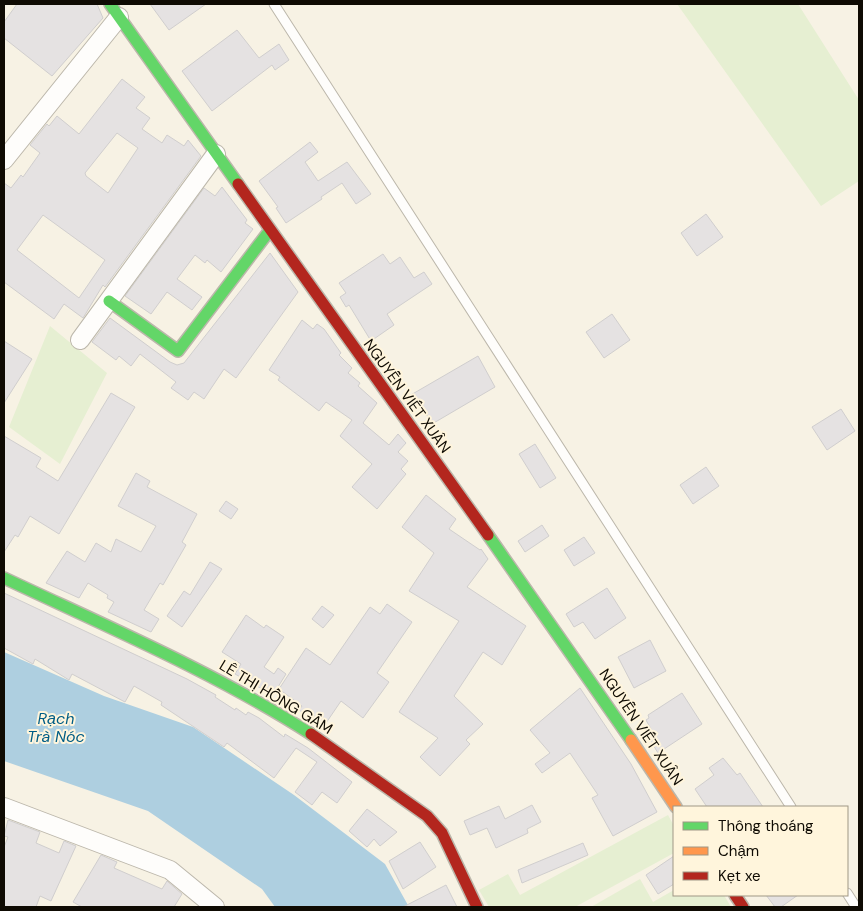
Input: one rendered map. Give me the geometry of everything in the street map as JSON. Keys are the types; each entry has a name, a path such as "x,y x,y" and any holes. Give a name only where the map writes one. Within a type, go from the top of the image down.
{"street":[{"name":"NGUYỄN VIẾT XUÂN","path":"114,11 588,676 675,806"},
{"path":"4,160 114,11"},
{"path":"80,340 216,154"},
{"path":"109,301 178,352 270,230"},
{"name":"LÊ THỊ HỒNG GẤM","path":"4,578 193,667 278,713 316,737 426,816 442,833 477,907"},
{"path":"4,807 170,870 215,907"},
{"path":"736,896 743,907"}],"lane":[{"path":"274,4 790,806"},
{"path":"848,895 856,907"}],"green space":[{"path":"677,4 798,4 859,100 859,181 821,206"},
{"path":"50,326 107,373 60,464 9,427"},
{"path":"668,815 673,824 673,854 575,907 489,907 479,890 508,874 520,895"},
{"path":"640,879 653,902 673,891 673,896 725,896 731,907 591,907"}],"water":[{"name":"Rạch Trà Nóc","path":"4,652 104,696 193,727 294,795 385,864 409,907 275,907 262,889 148,811 4,761"}],"building":[{"path":"17,4 97,4 103,18 52,76 4,38 4,22"},
{"path":"150,4 206,4 169,30"},
{"path":"237,30 259,58 279,44 289,60 275,70 272,65 212,111 182,71"},
{"path":"122,79 145,97 136,108 150,118 142,129 162,143 167,135 184,146 188,140 201,156 105,287 103,285 83,318 64,304 54,319 4,282 4,183 11,188 21,175 23,177 40,153 30,145 47,124 49,126 57,116 79,134","holes":["117,133 138,148 108,193 86,176 85,173","43,215 105,260 79,298 17,250"]},
{"path":"310,142 318,152 305,162 318,181 347,162 371,194 356,204 342,183 286,223 276,208 278,207 259,181"},
{"path":"222,187 247,220 245,223 253,229 221,272 207,260 205,263 195,255 177,279 202,297 192,310 167,292 151,314 125,296 204,188 215,196"},
{"path":"706,214 723,237 697,256 681,233"},
{"path":"270,253 298,292 236,378 224,369 204,399 194,392 188,400 171,388 176,382 140,354 131,366 119,356 116,360 92,342 110,318 170,362 177,365 184,363"},
{"path":"383,254 390,264 400,257 414,278 424,272 432,284 387,314 394,325 371,341 349,305 346,307 340,297 346,293 339,283"},
{"path":"612,314 630,340 604,358 586,332"},
{"path":"302,320 313,329 317,324 324,329 341,353 339,355 352,368 348,373 360,383 358,386 377,403 363,423 389,445 398,434 406,443 398,452 408,461 401,469 406,474 377,509 352,487 372,464 340,436 352,420 326,402 319,411 278,380 280,377 269,370"},
{"path":"4,341 32,359 4,403"},
{"path":"478,356 495,387 432,424 420,403 415,406 409,396"},
{"path":"111,393 135,407 59,534 30,516 18,537 15,535 4,552 4,436 41,458 36,467 58,481"},
{"path":"841,409 855,431 827,450 812,427"},
{"path":"535,444 556,478 540,488 519,454"},
{"path":"706,467 719,486 693,504 680,485"},
{"path":"136,473 150,481 147,487 197,514 182,542 186,545 163,585 160,583 144,610 159,619 151,632 108,612 114,602 107,598 108,595 88,583 79,598 46,583 67,551 85,562 96,543 111,552 116,539 141,552 156,526 118,506"},
{"path":"426,495 456,519 449,529 481,549 488,559 467,587 526,626 502,665 483,652 454,696 483,724 466,740 470,744 440,776 420,757 438,738 399,712 459,621 409,591 434,553 402,527"},
{"path":"226,501 238,509 231,519 219,511"},
{"path":"542,525 549,536 525,552 518,541"},
{"path":"584,537 595,553 574,566 564,550"},
{"path":"210,562 222,569 182,627 167,616 184,591 190,595"},
{"path":"607,588 626,618 595,639 583,622 574,627 566,614"},
{"path":"4,593 187,679 216,695 215,697 235,710 236,708 246,715 248,712 284,737 285,734 308,748 352,782 337,803 322,792 312,805 295,792 317,762 296,748 274,778 227,743 224,747 161,705 162,702 134,686 125,702 72,674 69,680 35,659 33,664 4,648"},
{"path":"387,604 412,622 377,673 389,682 363,718 341,701 324,726 299,710 302,706 279,689 306,648 330,665 370,607 380,614"},
{"path":"322,606 334,615 323,628 312,619"},
{"path":"246,615 264,628 266,625 284,637 264,667 274,674 278,668 286,674 273,695 235,674 241,664 222,652"},
{"path":"650,640 666,671 634,688 618,657"},
{"path":"580,688 631,764 657,812 613,836 592,798 598,795 570,753 542,773 535,764 550,753 530,730"},
{"path":"682,693 702,724 658,753 646,733 651,729 646,720 649,718 648,715"},
{"path":"723,758 737,775 740,773 762,806 706,806 695,789 714,775 709,768"},
{"path":"532,805 541,822 527,829 528,833 496,848 487,828 470,835 464,821 499,806 505,819"},
{"path":"367,809 397,832 380,846 374,839 367,847 349,831"},
{"path":"8,820 40,832 36,843 59,853 64,841 76,846 51,901 40,896 36,907 4,907 4,847 8,837 4,836"},
{"path":"420,842 436,867 403,889 389,861"},
{"path":"583,843 588,855 522,883 518,870"},
{"path":"101,855 117,862 114,868 162,889 167,881 182,894 174,907 82,907 73,902"},
{"path":"673,857 673,885 658,894 646,875"},
{"path":"446,885 457,907 403,907"},
{"path":"767,896 797,896 781,907 775,907"}],"traffic: fast":[{"path":"110,4 238,184"},
{"path":"109,301 178,351 270,230"},
{"path":"488,535 631,740"},
{"path":"4,578 199,670 311,734"}],"traffic: slow":[{"path":"631,740 675,806"}],"traffic: jam":[{"path":"238,184 488,535"},
{"path":"311,734 427,816 442,833 477,907"},
{"path":"736,896 743,907"}]}
